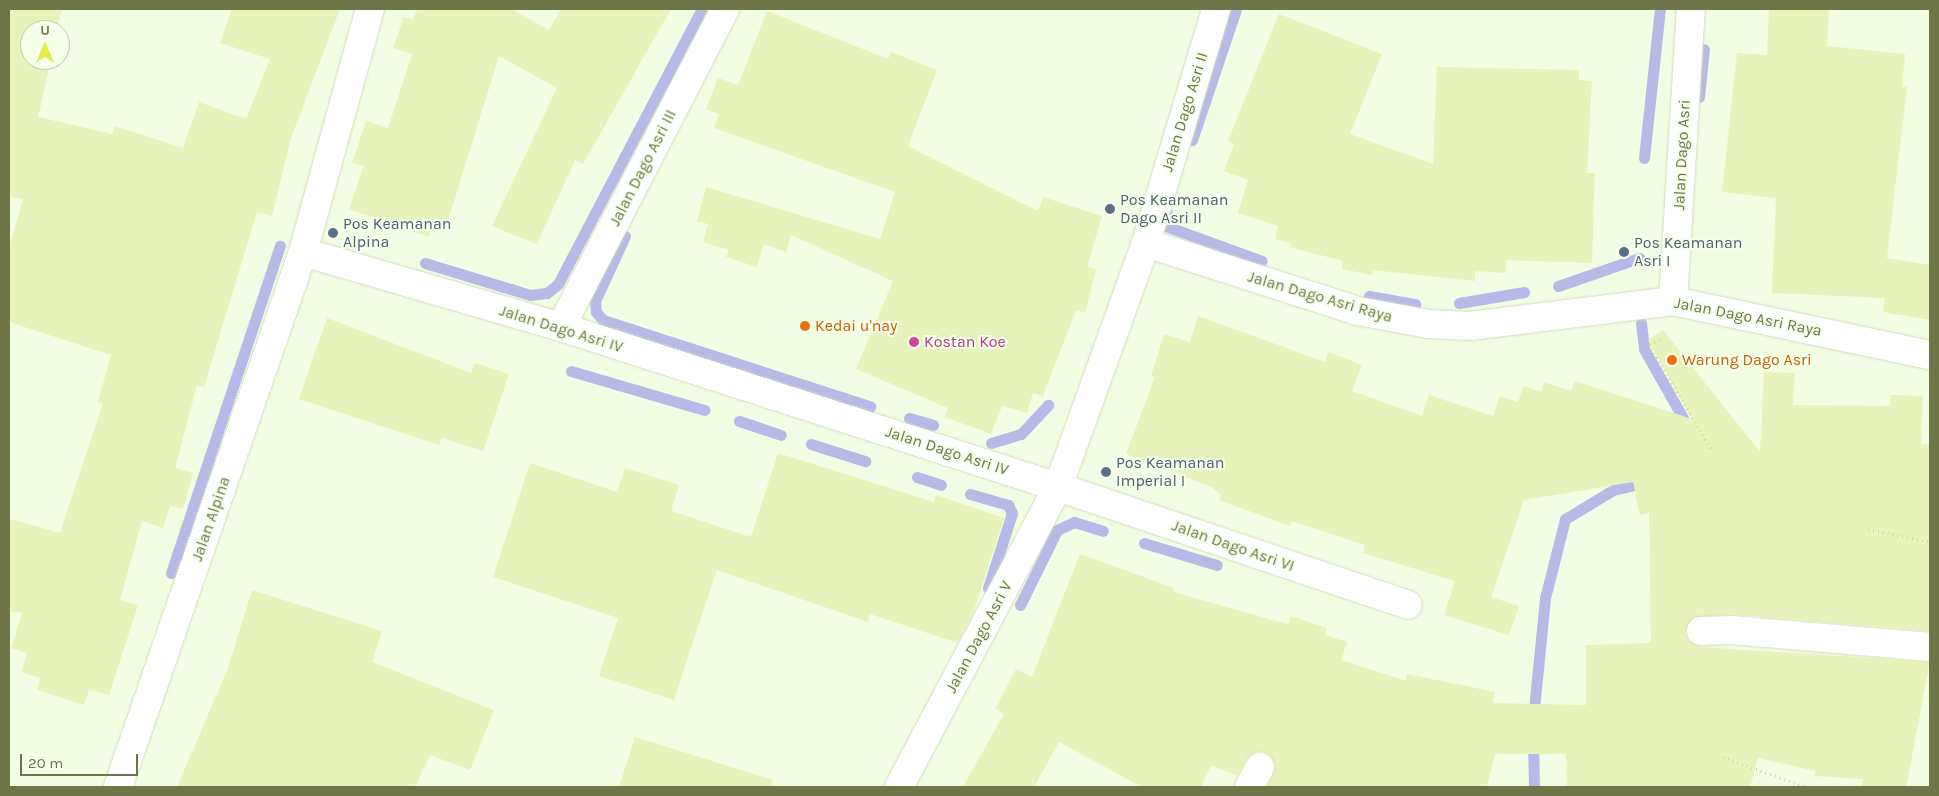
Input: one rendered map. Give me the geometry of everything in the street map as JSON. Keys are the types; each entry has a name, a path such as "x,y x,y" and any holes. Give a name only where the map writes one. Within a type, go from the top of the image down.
{"street":[{"path":"303,252 370,9"},
{"name":"Jalan Dago Asri III","path":"561,327 725,9"},
{"name":"Jalan Dago Asri II","path":"1146,243 1216,9"},
{"name":"Jalan Dago Asri","path":"1673,301 1691,9"},
{"path":"1058,487 1146,243"},
{"name":"Jalan Dago Asri Raya","path":"1146,243 1358,311 1428,324 1470,326 1673,301 1930,355"},
{"name":"Jalan Dago Asri IV","path":"303,252 561,327 1058,487"},
{"name":"Jalan Alpina","path":"118,787 303,252"},
{"name":"Jalan Dago Asri VI","path":"1058,487 1408,605"},
{"name":"Jalan Dago Asri V","path":"899,787 1058,487"},
{"path":"1700,631 1732,630 1930,647"}],"path":[{"path":"1649,344 1712,450"},
{"path":"1868,529 1930,542"},
{"path":"1723,757 1806,787"}],"building":[{"path":"9,9 62,9 59,20 20,20 20,70 49,70 38,117 112,134 115,126 183,148 199,102 246,119 270,59 220,43 232,9 340,9 291,138 272,216 257,212 204,387 197,385 175,468 193,473 183,509 170,506 163,528 142,521 120,600 138,605 109,695 89,690 84,705 37,690 40,678 21,672 27,653 11,648 22,613 9,611 9,519 60,533 103,404 98,402 111,355 9,322 9,248 23,199 9,196"},
{"path":"417,9 511,9 549,30 561,9 671,9 583,164 575,160 537,244 492,226 557,88 499,56 446,227 434,222 429,237 349,209 364,166 352,163 366,121 388,128 412,54 393,48 404,17 413,20"},
{"path":"1769,9 1829,9 1827,46 1905,54 1902,87 1907,87 1887,258 1930,265 1930,320 1883,312 1885,298 1772,293 1776,198 1722,192 1737,53 1767,55"},
{"path":"767,11 888,59 891,52 937,70 908,146 1038,211 1043,197 1102,216 1087,267 1096,269 1085,313 1076,310 1043,396 1033,393 1027,413 1002,406 991,434 945,417 948,408 856,369 893,281 791,235 786,252 764,244 757,267 726,257 729,250 703,242 708,224 697,221 706,187 880,239 895,192 714,128 719,114 706,109 718,78 738,85"},
{"path":"1279,14 1382,54 1350,134 1433,164 1437,67 1579,70 1579,80 1592,81 1587,173 1595,173 1592,263 1506,260 1505,273 1475,271 1475,281 1373,270 1372,275 1342,269 1343,261 1290,247 1291,243 1275,239 1278,226 1238,213 1248,180 1224,171 1234,144 1228,141"},
{"path":"1198,316 1325,362 1328,352 1362,365 1352,391 1422,416 1429,395 1493,416 1500,396 1518,402 1524,386 1541,392 1544,382 1571,391 1575,381 1692,419 1648,340 1663,330 1760,452 1764,372 1795,373 1793,405 1890,406 1891,395 1923,396 1921,444 1930,445 1930,631 1732,614 1693,618 1685,631 1688,640 1701,647 1930,662 1906,787 1862,787 1863,779 1815,776 1815,771 1758,758 1750,787 1567,787 1566,754 1495,754 1487,787 1267,787 1276,766 1268,754 1260,751 1247,759 1237,776 1211,765 1201,787 1142,787 1059,742 1034,787 963,787 1004,714 995,709 1016,669 1032,677 1080,554 1174,588 1173,592 1289,624 1291,616 1327,628 1325,635 1347,642 1341,660 1406,681 1407,674 1495,692 1493,703 1586,705 1586,645 1651,643 1649,513 1640,515 1633,482 1524,500 1491,597 1519,606 1509,635 1444,615 1455,581 1363,553 1365,545 1292,521 1290,526 1219,500 1221,494 1211,487 1126,454 1155,377 1151,376 1164,334 1190,342"},
{"path":"327,318 471,373 475,363 509,374 483,451 442,438 439,445 299,399"},
{"path":"778,453 934,502 936,495 1004,518 972,616 958,643 870,614 868,622 717,570 674,700 599,676 618,618 493,577 530,463 617,492 625,468 679,485 671,511 751,537"},
{"path":"252,590 382,631 372,662 494,710 470,770 430,755 415,787 177,787 228,668"},
{"path":"635,737 773,780 771,787 619,787"}],"waterway":[{"path":"425,263 530,295 547,293 558,284 702,9"},
{"path":"1192,140 1236,9"},
{"path":"1644,158 1660,9"},
{"path":"1699,97 1704,49"},
{"path":"1167,213 1163,225 1262,261"},
{"path":"625,236 595,301 596,312 603,320 870,406"},
{"path":"171,573 280,246"},
{"path":"1558,286 1639,258"},
{"path":"1459,303 1524,292"},
{"path":"1369,296 1415,304"},
{"path":"1641,323 1644,349 1689,429"},
{"path":"571,371 704,410"},
{"path":"991,443 1021,434 1048,405"},
{"path":"909,418 933,425"},
{"path":"739,421 781,435"},
{"path":"811,444 865,461"},
{"path":"917,477 941,485"},
{"path":"1533,719 1545,598 1565,519 1613,490 1647,482"},
{"path":"970,494 1008,505 1012,513 988,588"},
{"path":"1020,605 1057,530 1074,522 1103,531"},
{"path":"1144,543 1217,565"},
{"path":"1533,740 1534,787"}],"place":[{"name":"Pos Keamanan Dago Asri II","path":"1110,209"},
{"name":"Pos Keamanan Alpina","path":"333,233"},
{"name":"Pos Keamanan Asri I","path":"1624,252"},
{"name":"Kedai u'nay","path":"805,326"},
{"name":"Kostan Koe","path":"914,342"},
{"name":"Warung Dago Asri","path":"1672,360"},
{"name":"Pos Keamanan Imperial I","path":"1106,472"}]}
